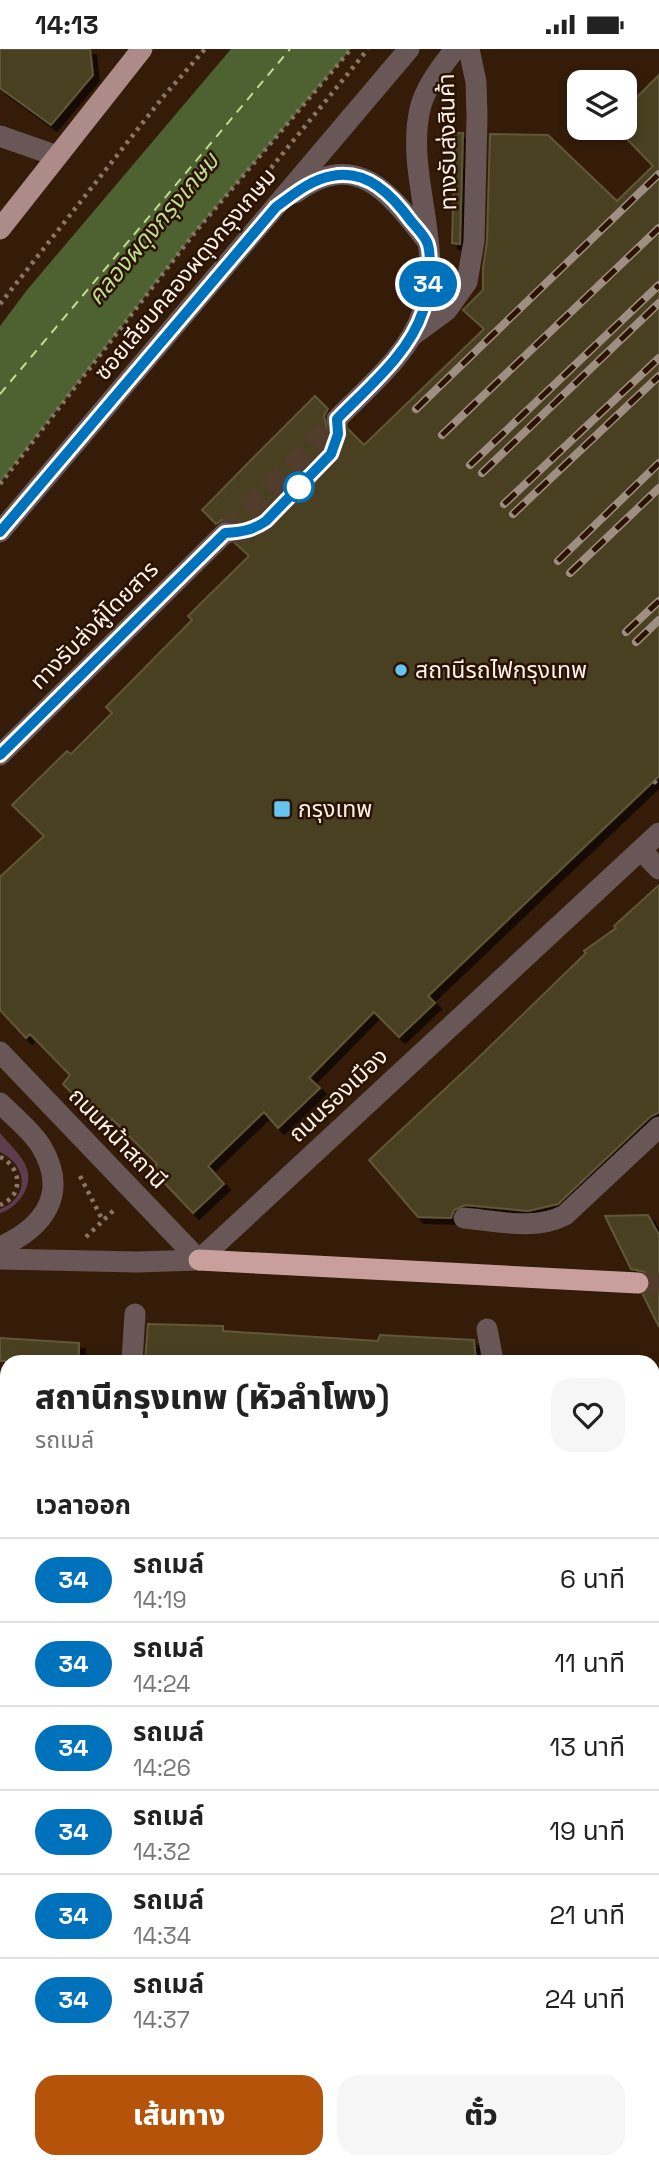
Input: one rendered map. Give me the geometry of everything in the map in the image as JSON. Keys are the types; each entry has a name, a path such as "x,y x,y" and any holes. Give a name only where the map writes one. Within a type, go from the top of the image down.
{"highway":[{"path":"199,1260 638,1283"}],"main road":[{"path":"0,229 142,49"}],"street":[{"name":"ซอยเลียบคลองผดุงกรุงเกษม","path":"0,532 409,49"},
{"path":"337,419 401,352 424,309 429,277 417,142 420,107 437,73 455,49"},
{"name":"ทางรับส่งสินค้า","path":"411,337 447,310 467,282 474,241 477,116 476,82 469,49"},
{"path":"6,144 57,156"},
{"path":"276,207 312,182 332,176 361,178 377,185 397,202 427,242"},
{"name":"ทางรับส่งผู้โดยสาร","path":"0,755 225,533"},
{"name":"ถนนรองเมือง","path":"199,1260 659,833"},
{"path":"641,850 659,869"},
{"name":"ถนนหน้าสถานี","path":"0,1052 199,1260"},
{"path":"0,1103 40,1145 55,1182 48,1210 21,1238 0,1247"},
{"path":"464,1218 539,1224 552,1222 565,1215 659,1127"},
{"path":"0,1259 137,1262 199,1260"},
{"path":"132,1355 135,1314"},
{"path":"487,1329 492,1355"}],"path":[{"path":"0,304 163,97 205,49"},
{"path":"0,484 196,231 351,49"},
{"path":"654,781 659,786"},
{"path":"0,1157 13,1166 18,1182 12,1197 0,1205"},
{"path":"80,1242 119,1206"}],"shaded area":[{"path":"0,1133 22,1159 27,1169 28,1183 18,1202 0,1213 0,1209 17,1197 22,1181 16,1165 0,1152"}],"water":[{"name":"คลองผดุงกรุงเกษม","path":"231,49 351,49 196,231 0,483 0,326 27,290"}],"building":[{"path":"0,49 90,49 93,75 51,125 0,88"},
{"name":"สถานีรถไฟกรุงเทพ","path":"659,75 659,776 428,996 435,1003 399,1037 374,1012 309,1078 320,1088 278,1128 264,1112 208,1166 224,1184 193,1213 152,1170 157,1164 112,1119 104,1127 63,1084 70,1075 30,1034 26,1038 0,1010 0,877 44,836 12,805 67,751 71,754 112,713 106,707 192,620 188,616 249,556 234,542 238,530 234,523 222,520 216,524 202,510 257,454 315,396 328,409 324,416 327,428 334,432 347,428 364,445 484,329 463,310 483,290 490,134 548,135 617,201 653,166 628,140 637,140 637,97"},
{"path":"455,133 463,133 460,244 452,243"},
{"path":"659,885 659,1112 650,1117 558,1204 528,1211 465,1205 454,1210 451,1218 418,1217 369,1160 476,1060 586,953 584,951 616,928 614,926"},
{"path":"648,1215 659,1235 659,1327 643,1295 649,1290 650,1278 645,1272 631,1269 605,1216"},
{"path":"148,1324 223,1326 223,1331 378,1341 380,1335 474,1340 475,1355 145,1355"},
{"path":"0,1338 79,1343 79,1355 0,1355"}],"ferry route":[{"path":"0,394 290,49"}],"tunnel":[{"path":"225,533 247,530 266,521 331,454 338,434 337,419"},
{"path":"225,533 337,419"},
{"path":"638,1283 659,1284"}],"railway":[{"path":"416,409 659,174"},
{"path":"442,435 659,228"},
{"path":"470,465 659,285"},
{"path":"482,473 659,303"},
{"path":"504,504 659,358"},
{"path":"513,514 659,376"},
{"path":"558,561 659,463"},
{"path":"570,573 659,488"},
{"path":"626,632 659,601"},
{"path":"636,642 659,620"}],"bus line":[{"name":"34","path":"0,532 276,207 312,182 347,175 377,185 397,202 427,242 429,277 424,309 415,331 401,352 337,419 338,434 331,454 266,521 244,532 225,533 0,755"}],"place":[{"name":"สถานีรถไฟกรุงเทพ","path":"401,670"},
{"name":"กรุงเทพ","path":"282,809"}]}
